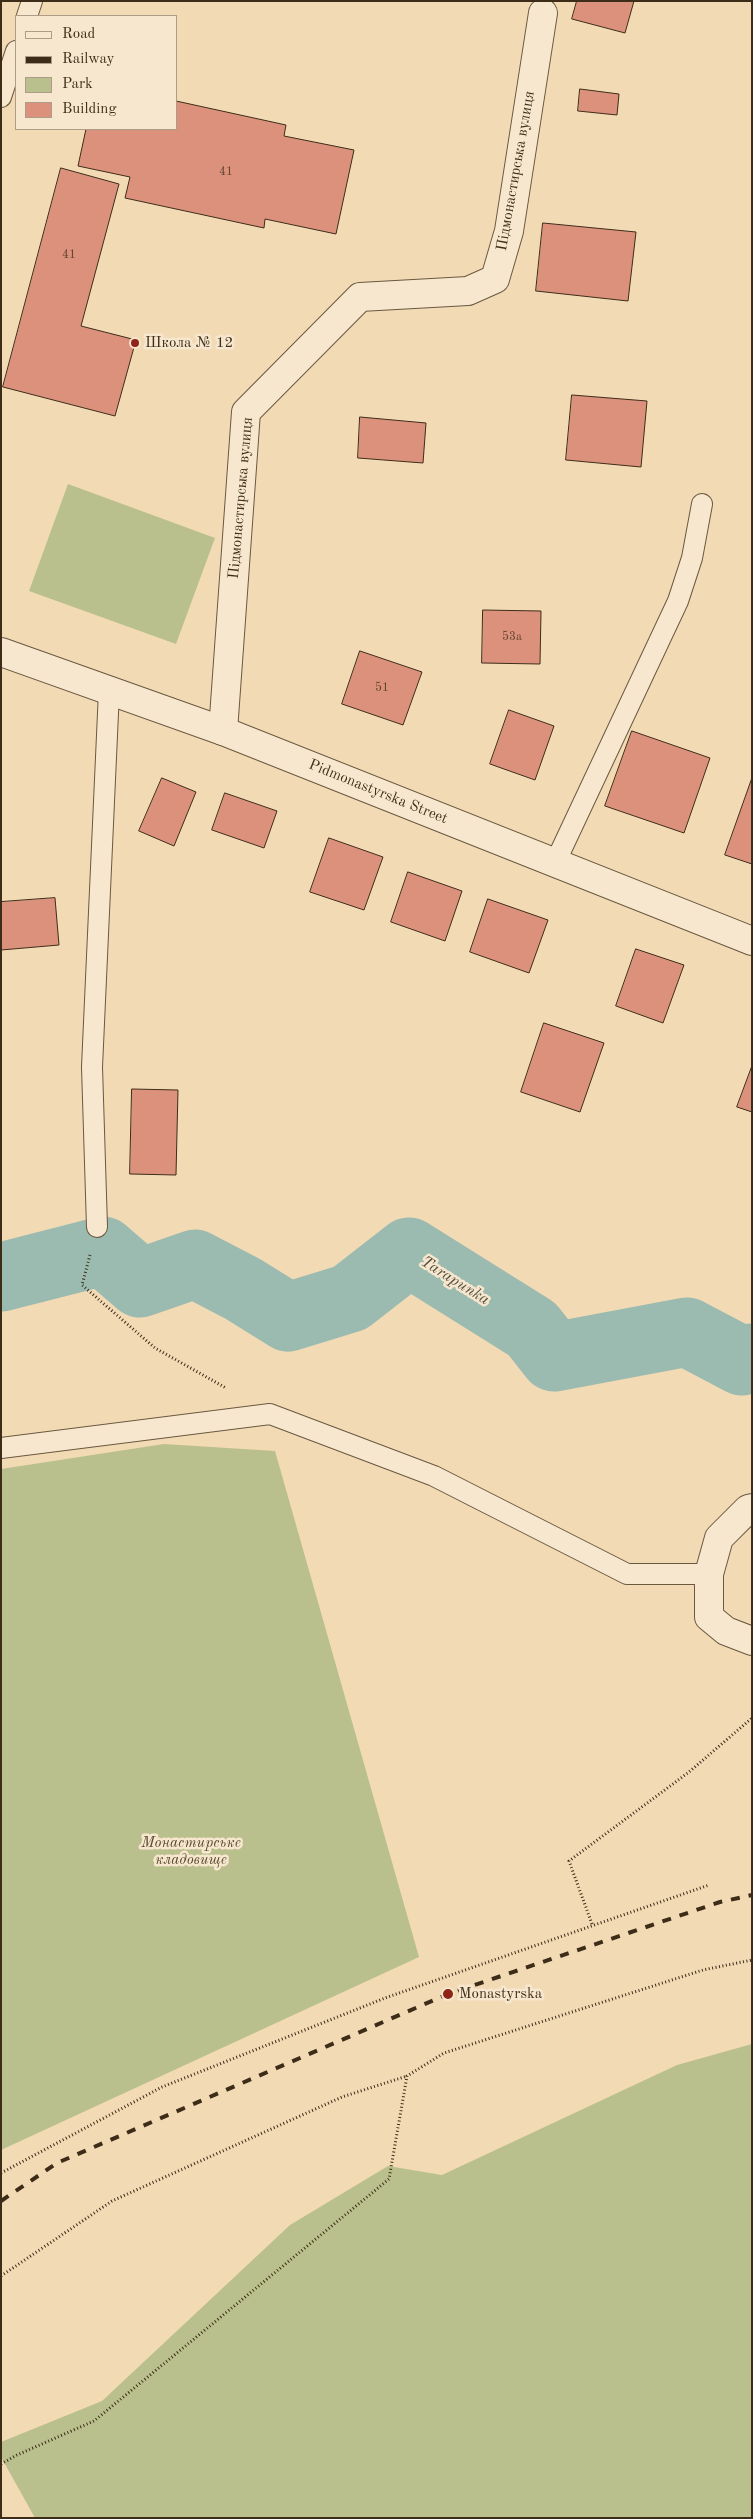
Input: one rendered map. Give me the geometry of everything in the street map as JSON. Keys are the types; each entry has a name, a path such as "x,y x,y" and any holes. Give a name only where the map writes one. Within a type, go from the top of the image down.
{"street":[{"name":"Підмонастирська вулиця","path":"223,731 246,412 360,297 468,291 495,279 509,231 542,13"},
{"name":"Pidmonastyrska Street","path":"1,652 223,731 752,941"},
{"path":"752,1508 748,1509 719,1538 709,1574 708,1616 726,1631 752,1641"}],"lane":[{"path":"28,15 32,1"},
{"path":"1,97 15,54"},
{"path":"555,863 678,601 692,558 702,504"},
{"path":"97,1227 92,1067 109,691"},
{"path":"1,1448 270,1414 434,1476 627,1574 709,1574"}],"path":[{"path":"82,1285 155,1348 270,1414"},
{"path":"592,1924 569,1861 689,1772 752,1718"},
{"path":"1,2173 162,2087 385,1998 592,1924 709,1885"},
{"path":"1,2276 112,2201 342,2097 407,2076 444,2053 702,1970 752,1960"},
{"path":"1,2464 94,2421 389,2179 407,2076"}],"green space":[{"path":"68,484 215,538 176,644 29,591"},
{"name":"Монастирське кладовище","path":"164,1444 275,1451 419,1957 1,2150 1,1469"},
{"path":"752,2044 752,2518 35,2518 1,2457 1,2442 102,2401 290,2225 388,2166 442,2175 677,2065"}],"building":[{"path":"577,1 634,1 625,33 572,19"},
{"path":"580,89 619,94 617,115 578,111"},
{"path":"178,101 286,125 284,136 354,150 336,234 265,219 264,228 125,198 130,177 78,166 86,130 178,130"},
{"path":"61,168 119,184 81,326 136,340 115,416 3,387"},
{"path":"543,223 636,232 628,301 536,291"},
{"path":"572,395 647,401 641,467 566,460"},
{"path":"360,417 426,423 423,463 358,458"},
{"path":"483,610 541,611 540,664 482,663"},
{"path":"360,651 422,672 403,725 342,704"},
{"path":"509,710 554,726 535,780 490,764"},
{"path":"632,731 710,758 684,833 605,806"},
{"path":"162,778 196,792 174,846 139,831"},
{"path":"752,778 752,864 725,855"},
{"path":"225,793 277,811 264,848 212,830"},
{"path":"329,838 383,857 364,910 310,892"},
{"path":"408,872 462,891 445,941 391,922"},
{"path":"55,898 59,945 1,950 1,902"},
{"path":"488,899 548,920 529,973 470,952"},
{"path":"636,949 684,965 663,1023 616,1006"},
{"path":"544,1023 604,1043 580,1112 521,1092"},
{"path":"752,1066 752,1112 737,1107"},
{"path":"132,1089 178,1090 176,1175 130,1174"}],"waterway":[{"name":"Tarapunka","path":"1,1277 103,1251 140,1283 195,1264 243,1289 288,1317 350,1298 409,1252 532,1329 554,1357 687,1332 742,1361 752,1358"}],"railway":[{"path":"1,2201 57,2163 448,1994 720,1902 752,1895"}],"place":[{"name":"Школа № 12","path":"135,343"},
{"name":"Monastyrska","path":"448,1994"}]}
